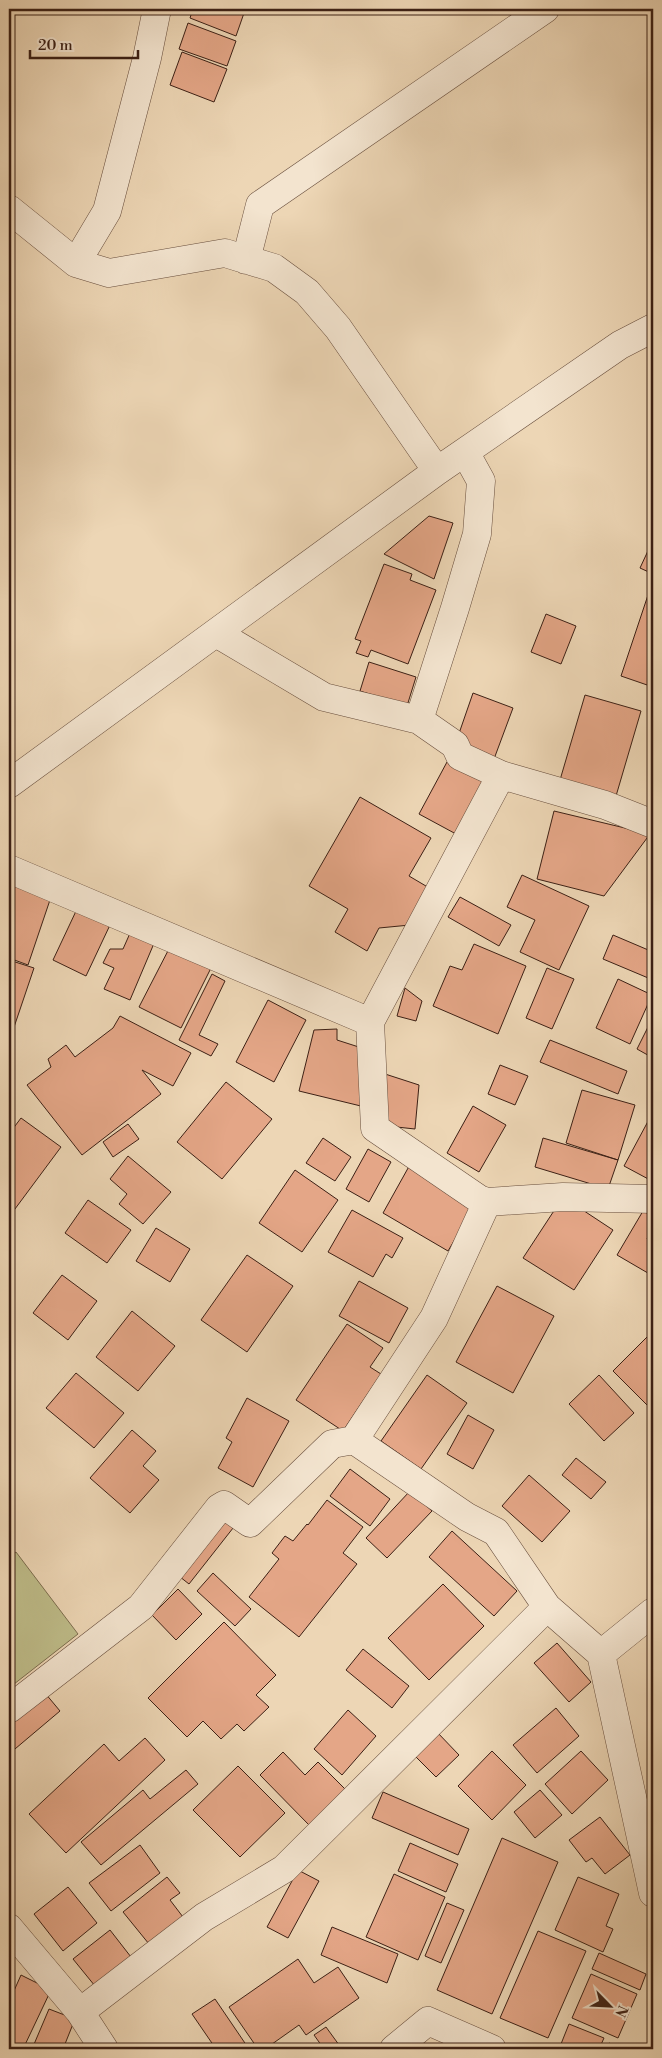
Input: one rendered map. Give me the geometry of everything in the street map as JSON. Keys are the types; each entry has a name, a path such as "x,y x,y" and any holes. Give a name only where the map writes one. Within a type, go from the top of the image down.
{"street":[{"path":"76,263 107,211 145,67 157,9"},
{"path":"246,260 260,205 545,9"},
{"path":"9,209 76,263 108,272 225,253 274,268 307,292 338,328 436,471"},
{"path":"9,784 436,471 469,461 620,345 653,328"},
{"path":"419,720 477,534 481,481 469,461"},
{"path":"216,633 324,697 419,720 455,745 460,756 501,775 605,805 653,824"},
{"path":"501,775 370,1022 375,1128 479,1200 487,1202 563,1197 653,1199"},
{"path":"9,869 370,1022"},
{"path":"354,1440 434,1318 487,1202"},
{"path":"9,1709 141,1607 219,1508 224,1506 250,1523 332,1444 354,1440 467,1517 496,1532 547,1607 601,1654 653,1893"},
{"path":"9,1928 90,2036 204,1917 284,1869 547,1607"},
{"path":"601,1654 653,1612"},
{"path":"394,2049 428,2021 492,2049"}],"shaded area":[{"path":"16,1552 78,1634 9,1688 9,1557"}],"building":[{"path":"193,9 232,9 244,13 236,36 190,18"},
{"path":"188,23 236,41 227,66 179,49"},
{"path":"182,52 227,69 214,102 170,85"},
{"path":"429,516 453,523 434,579 384,554"},
{"path":"653,540 653,574 640,568"},
{"path":"384,564 412,574 410,580 436,590 408,664 371,650 368,657 356,653 361,641 355,639"},
{"path":"648,595 653,597 653,687 621,676"},
{"path":"546,614 576,626 561,664 531,652"},
{"path":"369,662 416,677 407,706 360,691"},
{"path":"473,693 513,708 494,759 455,745"},
{"path":"585,695 641,711 616,796 560,780"},
{"path":"447,762 484,782 456,834 419,814"},
{"path":"360,797 431,838 409,876 431,889 410,925 379,928 367,951 335,932 348,909 309,886"},
{"path":"554,811 650,834 604,896 537,879"},
{"path":"522,875 589,906 559,970 520,952 535,920 507,907"},
{"path":"9,880 52,894 28,965 9,958"},
{"path":"460,897 511,925 499,946 448,917"},
{"path":"77,909 110,925 86,976 53,960"},
{"path":"131,931 155,941 130,1000 104,989 114,968 103,963 110,949 123,949"},
{"path":"613,935 653,952 653,980 603,959"},
{"path":"172,943 213,964 181,1028 139,1007"},
{"path":"474,944 526,966 498,1034 433,1006 450,966 462,970"},
{"path":"9,960 34,968 9,1042"},
{"path":"547,968 574,979 552,1029 526,1018"},
{"path":"212,974 225,981 199,1035 218,1044 211,1056 179,1040"},
{"path":"618,979 652,995 630,1044 596,1028"},
{"path":"405,988 422,1001 416,1021 397,1016"},
{"path":"268,1000 306,1020 274,1082 236,1062"},
{"path":"120,1016 191,1053 173,1086 142,1070 161,1094 82,1155 27,1085 51,1067 48,1059 66,1045 75,1057 113,1028"},
{"path":"653,1017 653,1058 637,1049"},
{"path":"337,1029 337,1040 365,1049 365,1107 299,1091 314,1030"},
{"path":"550,1040 627,1071 618,1094 540,1062"},
{"path":"500,1065 528,1076 515,1105 488,1094"},
{"path":"382,1073 419,1085 415,1129 378,1125"},
{"path":"226,1082 272,1119 222,1179 177,1142"},
{"path":"582,1090 635,1105 618,1160 566,1143"},
{"path":"473,1106 506,1125 479,1172 447,1153"},
{"path":"653,1112 653,1179 652,1181 624,1166"},
{"path":"21,1118 61,1147 9,1217 9,1134"},
{"path":"128,1124 139,1139 113,1157 103,1142"},
{"path":"323,1138 351,1157 335,1181 306,1163"},
{"path":"543,1138 618,1160 608,1189 535,1167"},
{"path":"368,1149 391,1162 369,1202 346,1189"},
{"path":"128,1156 171,1192 143,1224 119,1204 127,1194 110,1179"},
{"path":"412,1161 479,1199 448,1251 383,1213"},
{"path":"295,1170 338,1200 302,1252 259,1223"},
{"path":"563,1197 613,1230 574,1290 523,1258"},
{"path":"88,1200 131,1230 107,1263 65,1233"},
{"path":"352,1210 403,1238 392,1258 386,1254 373,1277 328,1252"},
{"path":"643,1211 653,1216 653,1227 647,1239 653,1243 653,1276 617,1255"},
{"path":"156,1228 190,1249 170,1282 136,1261"},
{"path":"247,1255 293,1286 247,1352 201,1320"},
{"path":"62,1275 97,1301 68,1340 33,1313"},
{"path":"359,1281 408,1308 389,1343 339,1316"},
{"path":"497,1286 554,1316 513,1393 456,1362"},
{"path":"132,1311 175,1346 138,1391 96,1357"},
{"path":"347,1324 383,1348 370,1367 381,1374 343,1431 296,1400"},
{"path":"653,1331 653,1400 648,1406 613,1371"},
{"path":"76,1373 124,1413 94,1448 46,1408"},
{"path":"427,1375 467,1403 421,1469 381,1441"},
{"path":"599,1375 634,1413 604,1441 569,1404"},
{"path":"247,1398 289,1421 253,1487 218,1468 232,1442 226,1438"},
{"path":"468,1415 494,1430 473,1469 447,1454"},
{"path":"132,1430 156,1451 143,1466 159,1480 130,1513 90,1478"},
{"path":"576,1458 606,1482 591,1499 562,1475"},
{"path":"350,1469 390,1499 370,1526 330,1496"},
{"path":"529,1475 570,1511 542,1542 502,1506"},
{"path":"410,1491 432,1511 387,1558 366,1538"},
{"path":"327,1500 363,1527 343,1553 357,1564 299,1637 249,1597 279,1559 272,1553 285,1536 293,1541"},
{"path":"219,1508 237,1523 189,1584 170,1569"},
{"path":"452,1531 517,1591 494,1616 429,1557"},
{"path":"213,1573 251,1609 235,1626 197,1591"},
{"path":"443,1584 484,1626 429,1680 388,1638"},
{"path":"178,1589 202,1614 176,1640 152,1615"},
{"path":"224,1622 276,1675 256,1695 269,1707 244,1731 237,1724 221,1739 203,1721 187,1737 148,1698"},
{"path":"557,1643 591,1682 569,1702 534,1663"},
{"path":"363,1649 409,1686 392,1708 346,1670"},
{"path":"45,1693 60,1711 9,1754 9,1723"},
{"path":"556,1708 579,1736 537,1773 513,1745"},
{"path":"348,1710 376,1736 342,1775 314,1749"},
{"path":"436,1731 459,1755 436,1777 413,1754"},
{"path":"145,1738 165,1760 66,1853 29,1814 104,1744 119,1761"},
{"path":"492,1751 526,1785 492,1820 458,1786"},
{"path":"581,1751 608,1780 572,1814 545,1784"},
{"path":"283,1752 305,1775 318,1762 345,1789 309,1825 260,1775"},
{"path":"238,1766 285,1813 240,1857 193,1810"},
{"path":"186,1770 198,1784 101,1865 81,1842 143,1790 150,1799"},
{"path":"540,1790 562,1815 535,1838 514,1812"},
{"path":"383,1792 469,1829 458,1855 372,1818"},
{"path":"600,1817 630,1855 605,1874 592,1858 586,1862 569,1840"},
{"path":"502,1838 558,1862 492,2014 437,1990"},
{"path":"410,1843 458,1864 446,1892 398,1871"},
{"path":"140,1845 160,1873 111,1911 89,1883"},
{"path":"298,1870 319,1881 288,1938 267,1927"},
{"path":"394,1874 445,1897 418,1960 366,1937"},
{"path":"167,1877 180,1893 170,1900 183,1917 149,1944 123,1912"},
{"path":"578,1877 619,1894 606,1926 613,1929 603,1952 555,1930"},
{"path":"68,1887 97,1923 63,1951 34,1914"},
{"path":"447,1903 464,1910 441,1963 425,1956"},
{"path":"332,1927 398,1954 387,1983 321,1955"},
{"path":"110,1930 131,1957 95,1986 73,1959"},
{"path":"538,1931 586,1951 548,2038 500,2018"},
{"path":"599,1953 646,1974 640,1990 592,1969"},
{"path":"298,1959 314,1983 338,1967 359,1998 306,2035 299,2025 265,2049 258,2049 229,2007"},
{"path":"591,1974 637,1994 618,2038 572,2018"},
{"path":"21,1975 51,1990 23,2049 9,2042 9,2002"},
{"path":"215,1999 249,2049 216,2049 192,2014"},
{"path":"49,2009 75,2019 63,2049 32,2049"},
{"path":"569,2024 604,2038 599,2049 559,2049"},
{"path":"326,2027 342,2049 324,2049 314,2035"},
{"path":"609,2043 624,2049 606,2049"}]}
